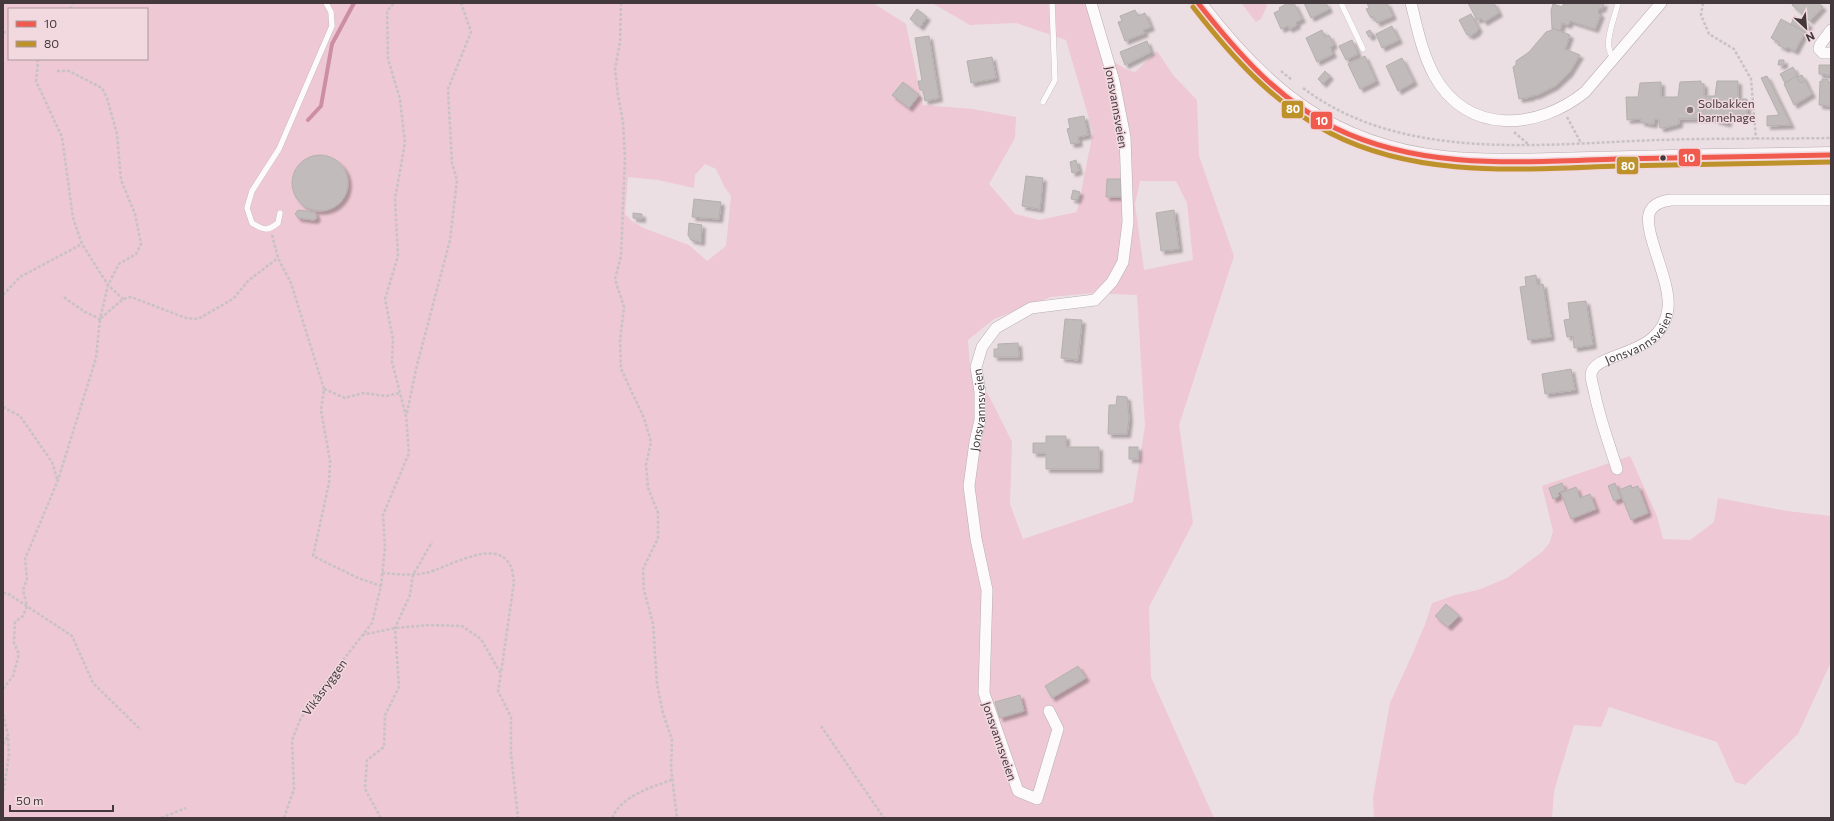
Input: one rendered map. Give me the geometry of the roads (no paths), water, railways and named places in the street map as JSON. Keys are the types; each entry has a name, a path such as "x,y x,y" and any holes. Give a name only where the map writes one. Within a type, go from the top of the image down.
{"main road":[{"path":"1198,3 1240,55 1284,96 1315,117 1336,128 1373,144 1396,150 1443,158 1519,161 1831,155"}],"street":[{"name":"Jonsvannsveien","path":"1049,711 1058,730 1036,799 1018,791 984,693 986,590 976,540 969,486 974,442 980,420 980,392 976,367 982,347 996,328 1031,308 1095,300 1112,282 1123,262 1128,222 1125,137 1114,81 1091,3"},
{"path":"1411,3 1428,64 1442,88 1460,105 1480,116 1505,121 1529,119 1562,108 1585,92 1661,3"},
{"path":"1831,30 1820,45 1819,49 1823,53 1831,53"},
{"name":"Jonsvannsveien","path":"1617,469 1596,403 1591,376 1592,370 1601,361 1630,351 1648,342 1656,336 1664,323 1668,308 1668,298 1649,224 1649,215 1651,210 1660,203 1671,200 1831,200"}],"lane":[{"path":"280,213 278,223 271,229 262,230 252,223 248,208 252,191 279,149 332,26 331,12 326,3"},
{"path":"1043,102 1055,80 1052,3"},
{"path":"1341,3 1363,49"},
{"path":"1614,58 1610,54 1608,45 1618,3"}],"waterway":[{"path":"308,120 321,106 332,44 354,3"}],"place":[{"name":"Solbakken barnehage","path":"1690,110"}]}
